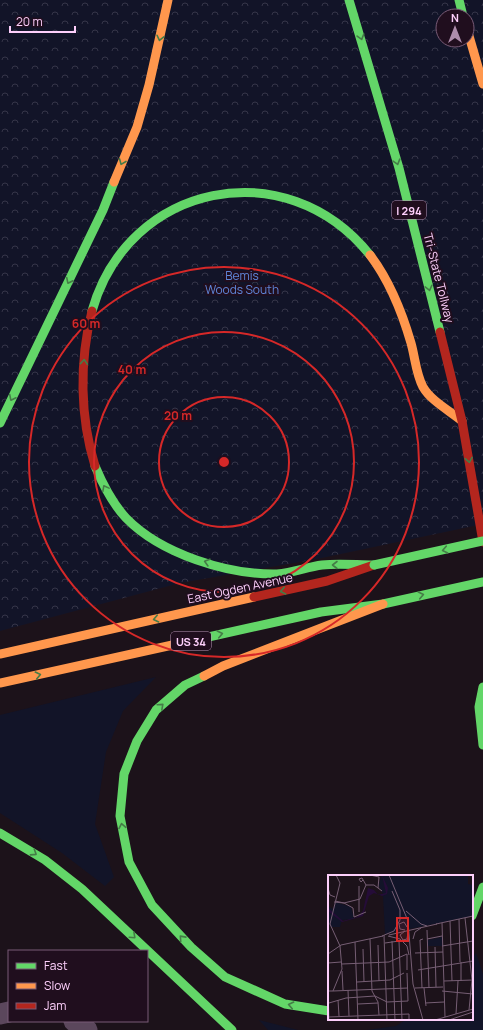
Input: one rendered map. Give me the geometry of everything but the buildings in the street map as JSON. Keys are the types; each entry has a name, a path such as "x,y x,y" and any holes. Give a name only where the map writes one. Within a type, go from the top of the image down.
{"main road":[{"path":"0,423 103,210 134,134 149,85 168,0"},
{"name":"Tri-State Tollway","path":"348,0 399,168 462,421 483,542"},
{"path":"473,48 483,84"},
{"path":"374,565 323,565 285,573 232,569 194,558 154,541 125,517 107,492 92,462 86,426 83,387 88,327 95,300 108,273 127,245 154,220 177,206 206,195 240,192 272,195 304,202 337,222 352,234 372,258 395,296 411,341 424,388 462,421"},
{"name":"East Ogden Avenue","path":"0,654 326,581 374,565 483,542"},
{"name":"US 34","path":"0,683 321,612 383,604 483,582"},
{"path":"328,1011 286,1004 225,977 191,947 152,905 129,862 120,816 124,774 137,741 156,710 185,685 223,666 383,604"},
{"path":"483,687 479,706 483,745"},
{"path":"0,833 45,860 82,889 147,950"},
{"path":"473,913 483,887"},
{"path":"148,951 232,1030"}],"street":[{"path":"75,1022 87,1030"}],"green space":[{"name":"Bemis Woods South","path":"0,0 483,0 483,524 317,559 180,583 0,631"},
{"path":"156,677 123,711 106,752 95,824 114,877 105,886 62,853 0,813 0,715"},
{"path":"476,953 483,974 483,1030 367,1030 396,1026 405,1020 473,1020 473,957"},
{"path":"259,1020 298,1030 268,1030"}],"traffic: fast":[{"path":"349,0 399,168 440,332"},
{"path":"459,0 461,8"},
{"path":"0,423 103,210 114,182"},
{"path":"92,311 111,268 139,233 174,209 213,196 255,193 296,201 335,222 370,255"},
{"path":"95,466 108,494 126,518 157,542 196,560 238,571 277,574 322,565 374,565"},
{"path":"374,565 483,541"},
{"path":"186,642 321,612 383,604 483,582"},
{"path":"204,676 185,685 156,710 137,741 124,774 120,816 129,862 152,905 191,947 225,977 285,1004 328,1011"},
{"path":"483,687 479,707 483,745"},
{"path":"0,833 45,860 82,889 147,950"},
{"path":"473,913 483,887"},
{"path":"148,951 232,1030"}],"traffic: slow":[{"path":"114,182 137,127 149,85 168,0"},
{"path":"473,48 483,84"},
{"path":"370,255 383,275 399,308 411,343 417,371 423,387 431,397 462,421"},
{"path":"0,654 254,597"},
{"path":"204,676 223,666 383,604"},
{"path":"0,683 186,642"}],"traffic: jam":[{"path":"92,311 85,350 83,389 86,428 95,466"},
{"path":"440,332 462,421 483,542"},
{"path":"254,597 327,581 371,566"}]}
